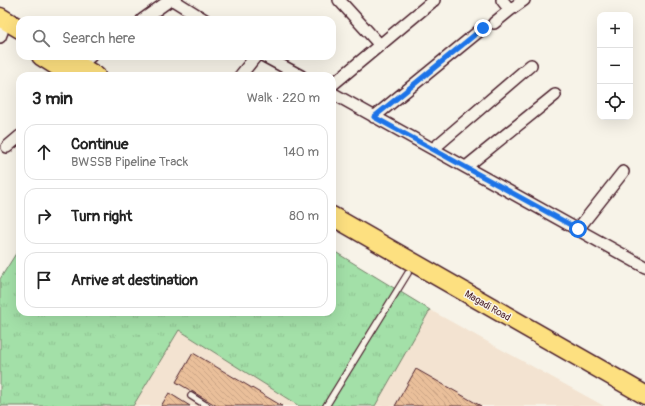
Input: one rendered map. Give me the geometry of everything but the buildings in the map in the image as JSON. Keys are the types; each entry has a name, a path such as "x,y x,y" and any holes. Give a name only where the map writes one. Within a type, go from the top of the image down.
{"main road":[{"path":"1,29 16,29"},
{"path":"1,29 16,40"},
{"path":"53,60 87,72"},
{"name":"Magadi Road","path":"336,218 645,395"},
{"name":"Magadi Road","path":"336,231 641,406"}],"street":[{"path":"148,16 170,0"},
{"path":"173,0 199,16"},
{"path":"339,0 380,45"},
{"path":"502,0 510,10"},
{"path":"494,23 524,0"},
{"path":"336,82 428,2"},
{"path":"374,117 483,28"},
{"path":"243,72 253,60"},
{"path":"271,60 294,72"},
{"path":"433,149 531,66"},
{"path":"336,95 645,267"},
{"path":"466,167 555,95"},
{"path":"7,147 16,139"},
{"path":"578,229 623,172"}],"lane":[{"path":"326,406 408,273"},
{"path":"190,396 207,406"}],"shaded area":[{"path":"336,252 430,310 604,406 0,406 0,279 16,253 16,316 336,316"}],"green space":[{"path":"336,252 430,310 375,406 299,406 179,330 133,406 0,406 0,279 16,253 16,316 336,316"}],"route":[{"path":"483,28 374,117 578,229"}]}
